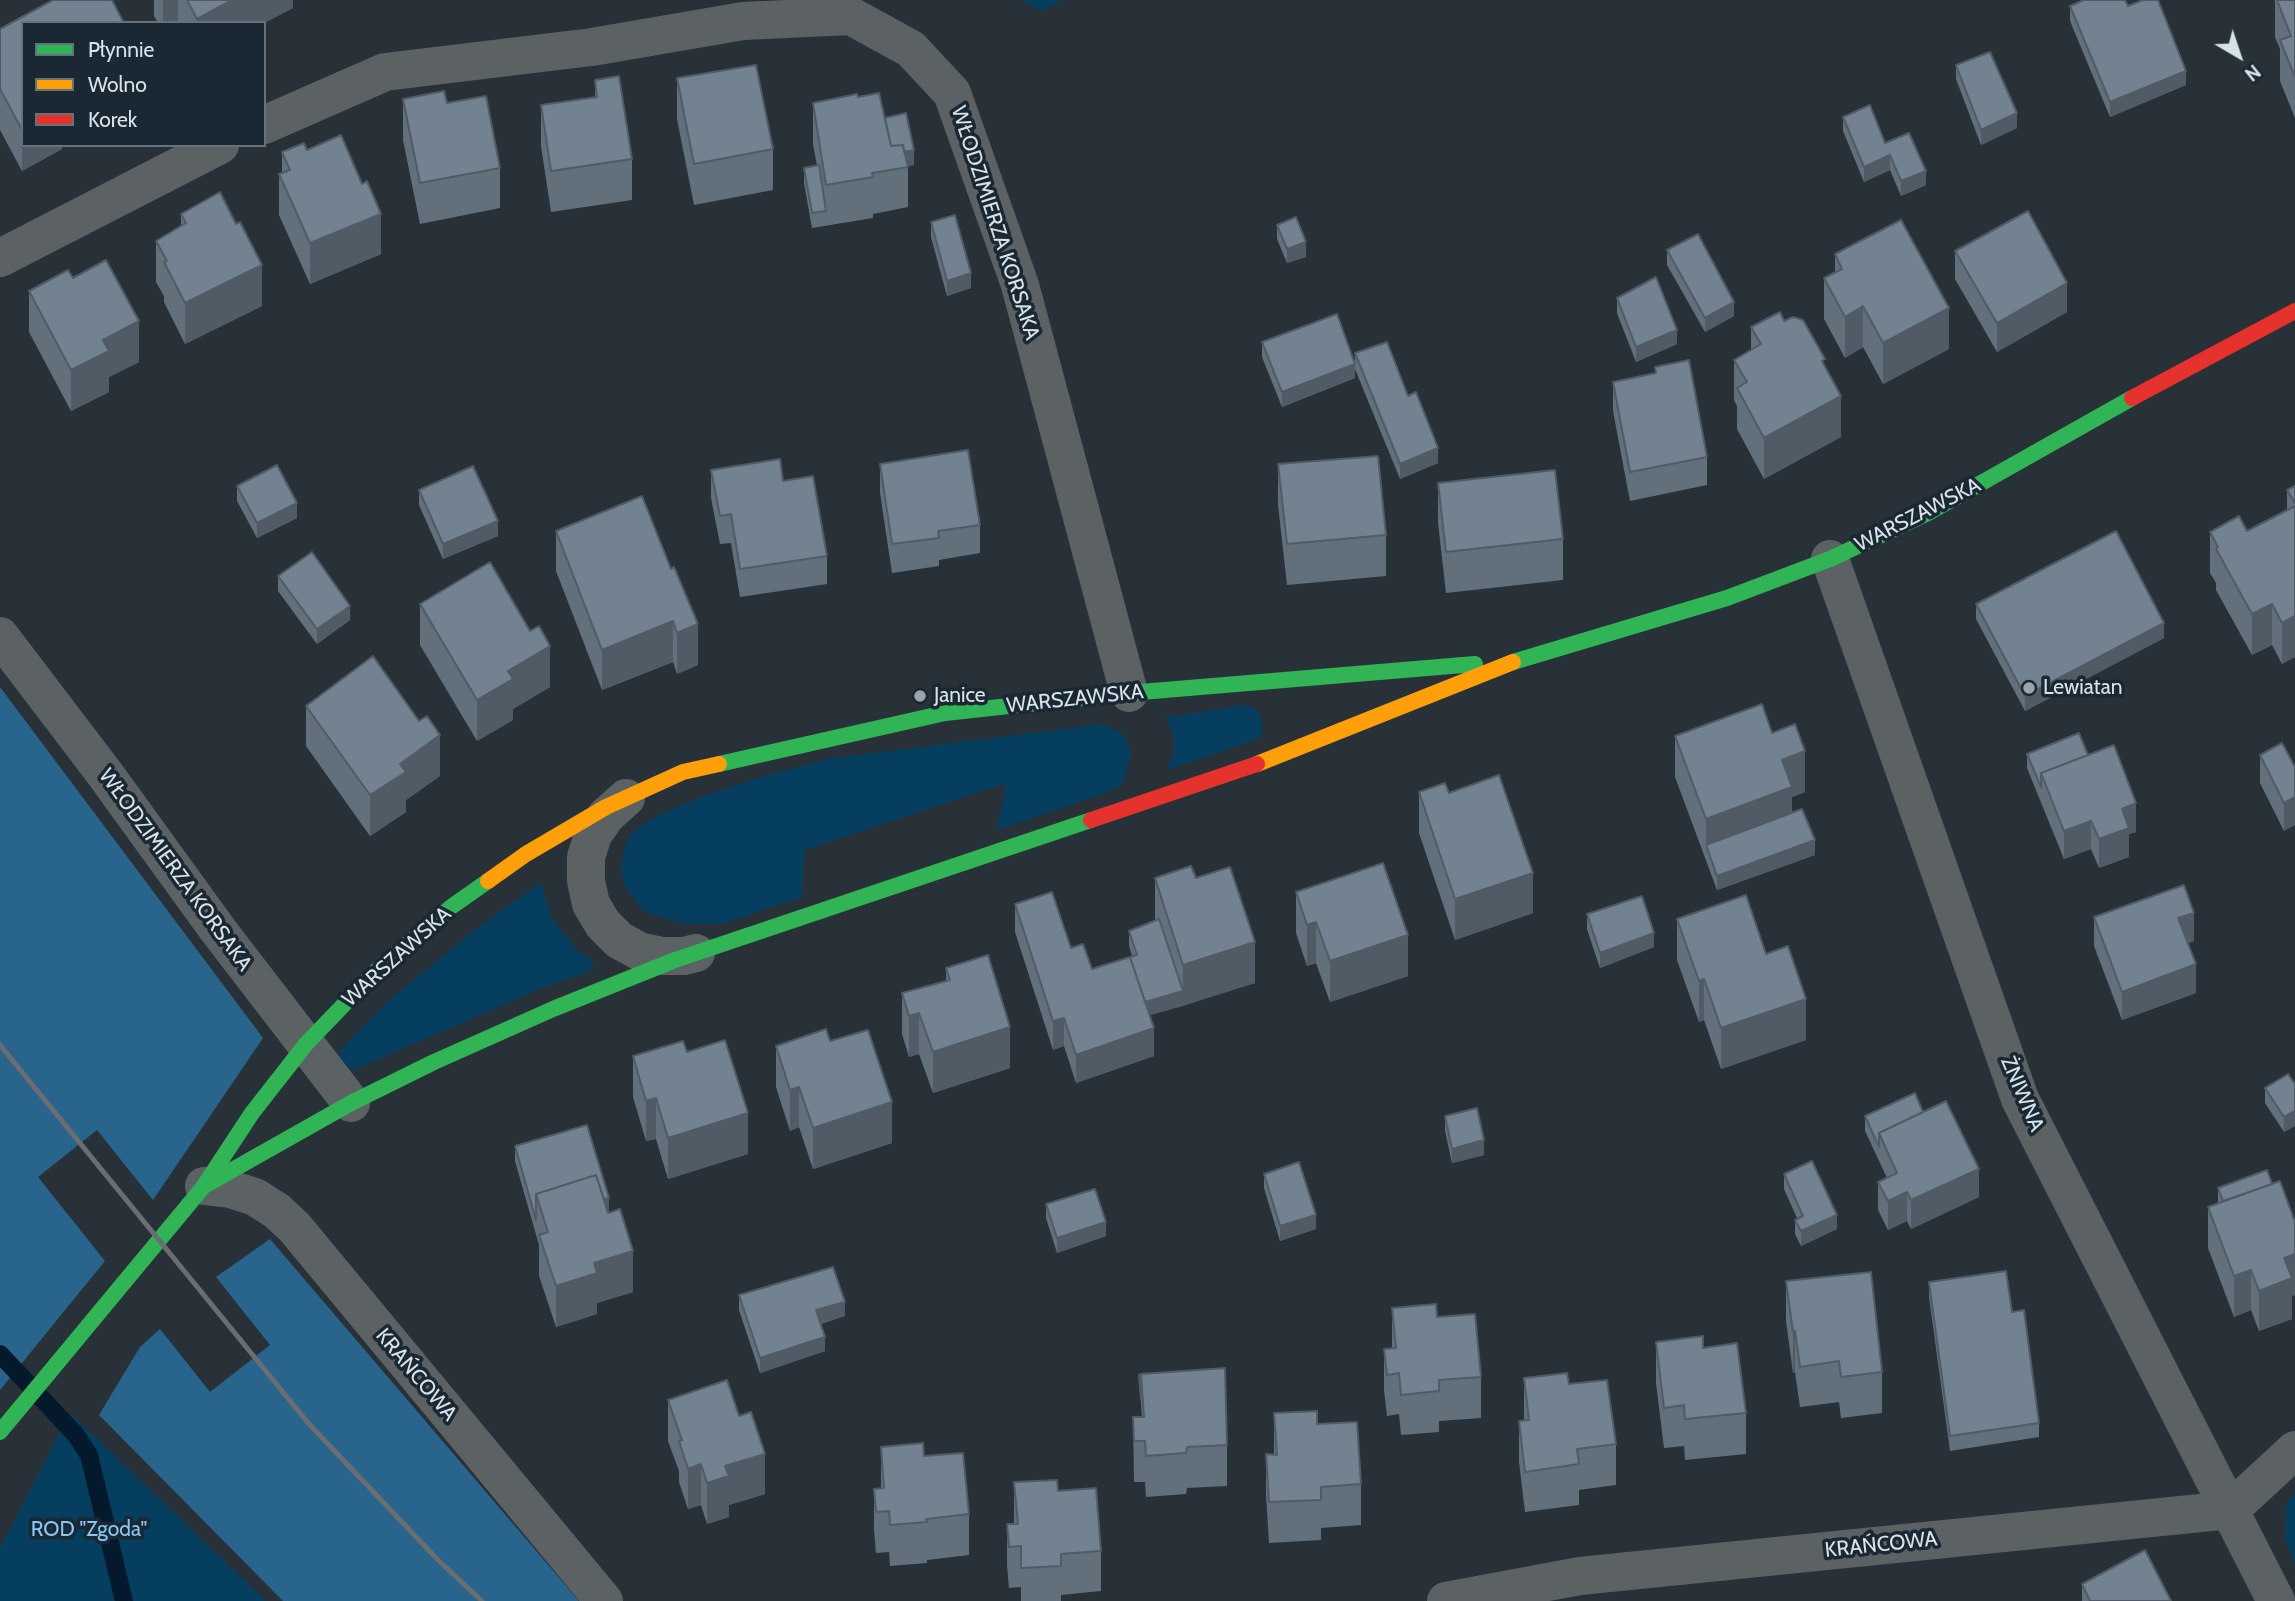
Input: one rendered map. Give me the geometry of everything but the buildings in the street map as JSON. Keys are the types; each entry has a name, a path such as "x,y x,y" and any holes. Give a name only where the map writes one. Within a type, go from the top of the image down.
{"street":[{"name":"WŁODZIMIERZA KORSAKA","path":"266,124 385,72 592,47 743,22 851,16 911,49 952,93 1020,285 1129,693"},
{"path":"0,258 216,147"},
{"name":"WARSZAWSKA","path":"204,1186 351,1103 433,1062 552,1009 707,950 1263,762 1515,661 1727,597 1830,559 1928,513 2126,401 2295,311"},
{"name":"ŻNIWNA","path":"1830,559 2020,1099 2276,1601"},
{"name":"WŁODZIMIERZA KORSAKA","path":"0,636 105,774 218,930 351,1103"},
{"name":"WARSZAWSKA","path":"0,1432 204,1186 252,1113 306,1044 381,966 451,907 526,853 606,807 684,772 945,713 1129,693 1515,661"},
{"name":"WARSZAWSKA","path":"644,789 623,800 606,816 593,835 586,857 586,881 591,904 603,924 619,940 639,951 662,956 684,956 707,950"},
{"name":"KRAŃCOWA","path":"204,1186 230,1189 255,1197 277,1210 295,1228 604,1601"},
{"path":"2230,1510 2295,1450"},
{"name":"KRAŃCOWA","path":"1446,1601 1580,1576 2230,1510"}],"green space":[{"path":"1020,0 1062,0 1041,11"},
{"path":"1242,705 1252,707 1259,713 1263,726 1260,736 1253,741 1167,770 1174,741 1172,729 1164,718"},
{"path":"1103,724 1121,733 1129,743 1131,754 1124,782 1114,790 997,830 1006,783 804,850 802,897 722,924 683,924 643,911 624,885 621,866 630,835 663,813 709,794 827,759"},
{"path":"541,883 552,919 577,950 593,961 593,967 588,972 540,989 356,1069 344,1066 339,1058 340,1050 385,1004 478,927"},
{"name":"ROD \"Zgoda\"","path":"70,1413 266,1601 0,1601 0,1548"},
{"path":"2295,1493 2295,1566 2285,1536 2287,1502"}],"shaded area":[{"path":"0,687 263,1038 153,1200 97,1130 38,1177 105,1261 0,1390"},
{"path":"270,1239 579,1601 283,1601 99,1415 140,1347 160,1329 210,1392 270,1345 216,1277"}],"waterway":[{"path":"0,1354 76,1435 89,1455 124,1601"}],"railway":[{"path":"0,1045 309,1424 438,1560 482,1601"}],"traffic: fast":[{"path":"1513,662 1727,598 1830,559 1928,513 2132,398"},
{"path":"719,764 945,713 1129,693 1475,664"},
{"path":"204,1186 351,1103 434,1062 553,1009 675,960 1091,820"},
{"path":"0,1432 204,1186 252,1113 306,1044 381,966 451,907 488,881"}],"traffic: slow":[{"path":"1257,764 1513,662"},
{"path":"488,881 526,854 606,807 683,772 719,764"}],"traffic: jam":[{"path":"2132,398 2295,311"},
{"path":"1091,820 1257,764"}],"place":[{"name":"Lewiatan","path":"2029,688"},
{"name":"Janice","path":"920,696"}]}
